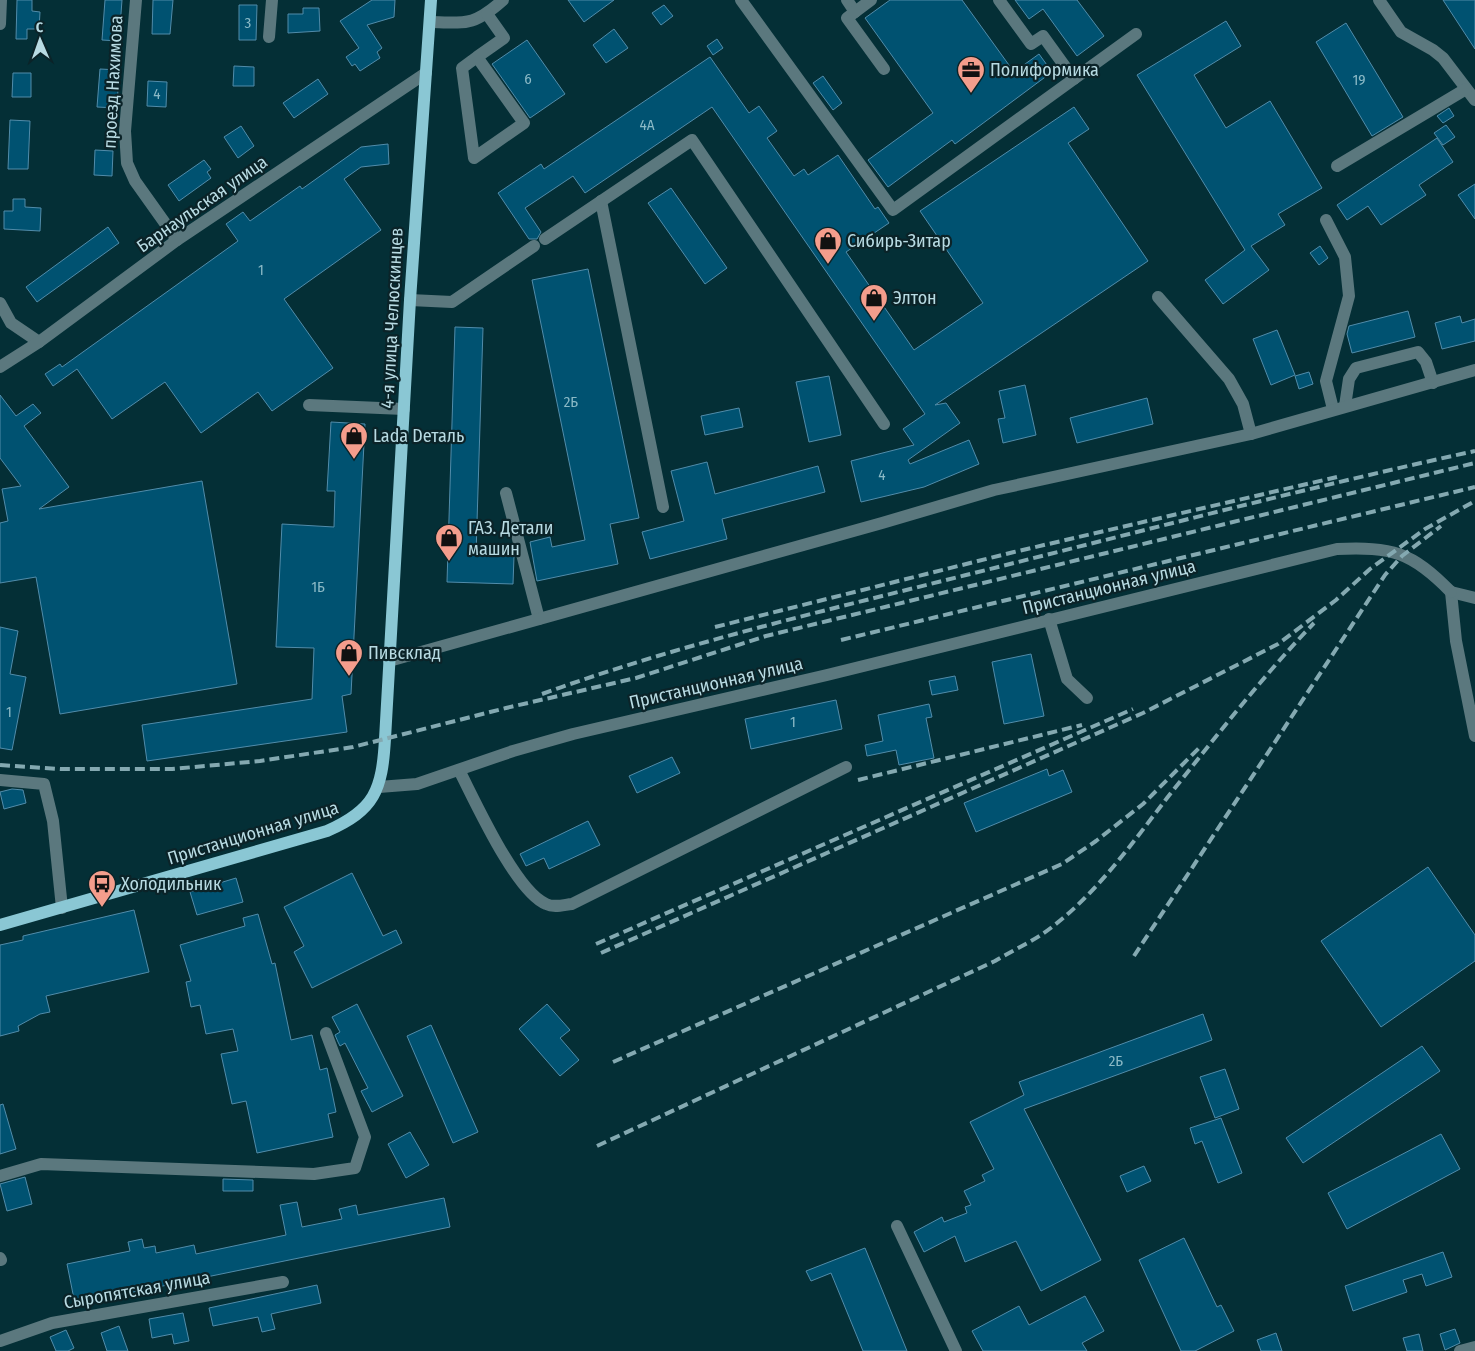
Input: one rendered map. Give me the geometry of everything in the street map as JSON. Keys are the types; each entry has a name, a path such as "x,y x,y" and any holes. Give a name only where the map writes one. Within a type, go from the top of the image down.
{"main road":[{"name":"4-я улица Челюскинцев","path":"379,787 385,746 410,300 431,0"},
{"name":"Пристанционная улица","path":"0,925 328,831 352,820 369,804 379,787"}],"street":[{"path":"0,24 1,0"},
{"name":"проезд Нахимова","path":"136,0 124,131 127,163 135,181 177,240"},
{"path":"269,38 272,0"},
{"path":"430,22 468,24 487,14 503,0"},
{"path":"741,0 893,210 1136,34"},
{"path":"847,0 855,12"},
{"path":"871,0 847,18 884,69"},
{"path":"999,0 1031,44 1043,36 1074,79"},
{"path":"1379,0 1402,32 1438,54 1475,100"},
{"path":"477,57 524,122 474,158 462,68 477,57 504,38 487,14"},
{"name":"Барнаульская улица","path":"0,367 39,342 177,240 426,73"},
{"path":"1337,166 1466,89"},
{"path":"545,239 692,140 884,424"},
{"path":"601,201 663,507"},
{"path":"1326,220 1345,257 1349,296 1326,381 1339,407"},
{"path":"410,300 452,302 534,246"},
{"path":"1158,297 1229,379 1243,404 1251,434"},
{"path":"0,304 11,323 39,342"},
{"path":"1339,407 1349,379 1356,368 1418,352 1426,362 1433,383"},
{"path":"389,661 994,490 1251,434 1339,407 1433,383 1475,370"},
{"path":"309,405 404,409"},
{"path":"506,493 539,619"},
{"name":"Пристанционная улица","path":"379,787 417,784 513,751 574,734 827,675 1337,549 1372,548 1394,551 1430,570 1451,592"},
{"path":"1475,598 1451,592 1456,641 1475,736"},
{"path":"1049,619 1067,679 1087,698"},
{"path":"458,770 514,872 535,898 547,905 558,906 572,904 846,767"},
{"path":"0,780 44,784 53,821 62,908"},
{"path":"0,1176 41,1164 314,1174 355,1168 365,1137 326,1033"},
{"path":"897,1226 956,1351"},
{"name":"Сыропятская улица","path":"0,1341 52,1323 283,1282"},
{"path":"1460,1351 1475,1347"}],"building":[{"path":"17,0 32,0 32,11 40,12 39,29 27,29 27,39 16,39"},
{"path":"105,0 122,0 119,41 102,40"},
{"path":"153,0 173,0 170,34 152,34"},
{"path":"372,0 395,0 394,17 367,25 382,48 377,52 380,58 360,71 355,64 352,66 346,57 359,48 340,21"},
{"path":"568,0 614,0 584,22"},
{"path":"890,0 962,0 1014,72 1039,54 1052,72 955,144 952,140 888,187 868,160 933,113 865,18"},
{"path":"1015,0 1077,0 1104,36 1077,56 1043,9 1029,19"},
{"path":"1443,0 1475,0 1475,49"},
{"path":"239,5 257,5 256,40 239,40"},
{"path":"664,5 673,16 661,25 652,13"},
{"path":"303,8 319,8 320,31 288,33 288,14 303,14"},
{"path":"1226,21 1241,46 1194,75 1226,128 1270,101 1322,188 1278,214 1285,225 1251,246 1269,270 1223,304 1205,280 1245,250 1137,75"},
{"path":"1346,23 1403,117 1372,136 1316,42"},
{"path":"614,29 628,48 606,63 593,45"},
{"path":"717,39 723,48 713,55 707,46"},
{"path":"527,40 565,94 530,118 492,64"},
{"path":"710,57 749,113 759,106 777,131 767,138 794,176 804,169 808,175 838,155 875,209 878,207 889,223 846,252 914,350 983,303 920,211 1074,107 1089,129 1068,143 1148,261 935,405 946,403 960,423 908,460 910,464 969,440 979,464 924,487 861,502 851,461 914,445 903,429 925,414 712,107 585,193 573,176 525,208 541,232 537,239 529,239 498,193 541,164 544,169"},
{"path":"234,66 254,67 254,86 233,86"},
{"path":"100,69 119,70 117,108 97,107"},
{"path":"13,73 31,73 31,97 12,97"},
{"path":"823,76 842,103 833,110 813,83"},
{"path":"318,79 328,94 294,118 283,103"},
{"path":"148,81 167,82 166,107 147,106"},
{"path":"1449,108 1454,116 1443,123 1437,116"},
{"path":"10,120 30,121 28,169 8,169"},
{"path":"1446,125 1455,137 1443,145 1434,133"},
{"path":"241,126 254,146 238,158 224,137"},
{"path":"1437,138 1453,162 1419,185 1426,195 1381,225 1368,206 1347,220 1337,205"},
{"path":"388,144 389,164 361,167 344,179 381,230 284,299 333,368 272,411 258,392 201,433 165,382 112,419 77,369 53,386 45,374 60,364 62,367 238,241 226,224 243,212 250,221 300,186 302,189 361,147"},
{"path":"95,150 113,151 112,176 94,175"},
{"path":"204,160 211,169 207,172 211,178 179,201 168,185"},
{"path":"1475,184 1475,219 1458,195"},
{"path":"671,188 727,268 705,284 648,203"},
{"path":"13,199 25,199 25,207 41,208 40,231 4,229 4,211 13,211"},
{"path":"108,227 119,243 37,302 26,287"},
{"path":"1320,246 1328,258 1319,265 1310,253"},
{"path":"588,269 639,518 610,524 618,564 537,581 530,542 550,537 552,547 585,540 532,280"},
{"path":"1408,311 1415,337 1352,353 1347,334 1349,326"},
{"path":"1460,316 1462,323 1475,319 1475,341 1442,349 1435,323"},
{"path":"455,327 483,328 476,555 514,556 513,584 447,582"},
{"path":"1277,330 1295,375 1271,385 1253,339"},
{"path":"1309,372 1313,384 1299,389 1295,376"},
{"path":"829,376 841,435 809,442 796,382"},
{"path":"1025,385 1036,435 1003,443 998,419 1005,418 999,391"},
{"path":"0,395 16,416 33,404 41,413 24,426 69,487 39,509 202,481 237,684 60,714 36,577 0,583 0,523 8,521 2,489 21,486 0,458"},
{"path":"1147,398 1153,424 1077,443 1070,418"},
{"path":"739,408 743,427 705,435 701,416"},
{"path":"331,422 365,424 351,694 342,696 347,732 147,761 142,725 312,699 314,648 276,647 282,524 334,527 335,491 327,491"},
{"path":"707,462 715,494 818,466 825,492 722,519 727,539 650,559 642,532 684,521 671,471"},
{"path":"0,627 18,631 10,674 26,677 12,750 0,748"},
{"path":"1031,654 1044,716 1004,724 992,662"},
{"path":"955,676 958,690 932,695 929,681"},
{"path":"836,700 842,729 751,749 745,719"},
{"path":"929,704 932,717 926,718 934,758 899,765 896,750 867,756 865,745 883,741 878,715"},
{"path":"672,757 680,773 637,793 629,776"},
{"path":"1047,769 1049,776 1063,770 1072,792 976,832 964,803"},
{"path":"12,789 23,790 26,803 4,809 0,792"},
{"path":"588,821 600,845 549,869 544,858 526,866 520,854"},
{"path":"1428,867 1475,935 1475,961 1381,1027 1321,941"},
{"path":"352,873 383,936 396,930 402,943 312,988 294,952 304,946 284,907"},
{"path":"236,878 243,902 197,915 190,892"},
{"path":"134,910 149,972 46,996 50,1012 40,1014 18,1026 19,1031 0,1036 0,945 23,940 23,936"},
{"path":"258,914 272,964 275,963 291,1040 312,1035 320,1070 327,1068 336,1112 328,1114 333,1137 257,1153 246,1101 232,1104 221,1054 238,1051 233,1029 206,1034 200,1005 191,1007 186,982 191,981 180,945 245,926 243,918"},
{"path":"357,1004 403,1096 372,1112 361,1091 368,1088 345,1043 340,1046 335,1035 340,1032 332,1017"},
{"path":"547,1004 570,1030 560,1038 579,1060 560,1076 519,1029"},
{"path":"1203,1014 1212,1040 1024,1109 1101,1260 1041,1291 1016,1241 965,1262 955,1236 924,1252 914,1232 942,1217 944,1222 967,1213 965,1207 971,1205 964,1191 985,1181 982,1175 994,1169 970,1122 1024,1095 1019,1082"},
{"path":"431,1025 478,1132 453,1143 407,1036"},
{"path":"1422,1046 1440,1071 1303,1163 1286,1138"},
{"path":"1225,1069 1239,1109 1215,1118 1200,1077"},
{"path":"3,1104 16,1149 0,1154 0,1105"},
{"path":"1221,1118 1242,1173 1218,1183 1202,1141 1195,1144 1190,1128"},
{"path":"410,1132 429,1165 406,1178 388,1144"},
{"path":"1441,1134 1460,1169 1347,1229 1328,1193"},
{"path":"1144,1166 1151,1181 1127,1192 1120,1176"},
{"path":"25,1177 32,1204 7,1211 0,1184"},
{"path":"223,1179 253,1180 253,1191 223,1191"},
{"path":"444,1198 450,1227 75,1304 67,1264 130,1251 128,1242 142,1239 144,1248 155,1246 156,1253 194,1245 196,1254 286,1235 280,1205 297,1202 302,1227 342,1219 339,1209 356,1205 358,1215"},
{"path":"1184,1238 1217,1307 1221,1305 1234,1331 1195,1351 1181,1351 1139,1260"},
{"path":"865,1248 907,1351 863,1351 831,1273 811,1281 806,1271"},
{"path":"1443,1252 1452,1277 1426,1286 1422,1274 1403,1280 1407,1292 1353,1311 1345,1286"},
{"path":"317,1285 321,1303 271,1314 275,1329 262,1332 258,1317 213,1326 209,1308"},
{"path":"1085,1296 1104,1331 1082,1343 1087,1351 983,1351 972,1331 1019,1306 1029,1325"},
{"path":"183,1313 189,1341 174,1344 172,1334 152,1338 149,1319"},
{"path":"119,1326 128,1351 107,1351 101,1333"},
{"path":"1455,1329 1460,1343 1445,1350 1440,1334"},
{"path":"66,1330 74,1348 68,1351 56,1351 50,1337"},
{"path":"1276,1333 1282,1351 1261,1351 1257,1340"},
{"path":"1419,1334 1423,1351 1407,1351 1403,1338"}],"railway":[{"path":"542,694 646,659 806,615 1284,495 1475,451"},
{"path":"0,765 60,769 172,769 260,761 353,747 506,708 636,678 766,636 1475,463"},
{"path":"715,627 1014,552 1337,477"},
{"path":"841,640 1475,487"},
{"path":"601,953 1143,713 1278,644 1336,600 1370,569 1425,529 1475,501"},
{"path":"1134,956 1385,575 1402,556 1441,526"},
{"path":"597,1146 995,961 1041,935 1077,906 1109,871 1275,665 1314,623"},
{"path":"596,944 1133,709"},
{"path":"858,780 1082,725"},
{"path":"613,1062 1062,864 1096,841 1143,804 1202,745"}],"place":[{"name":"Полиформика","path":"971,94"},
{"name":"Сибирь-Зитар","path":"828,265"},
{"name":"Элтон","path":"874,322"},
{"name":"Lada Dеталь","path":"354,460"},
{"name":"ГАЗ. Детали машин","path":"449,562"},
{"name":"Пивсклад","path":"349,677"},
{"name":"Холодильник","path":"102,908"}]}
